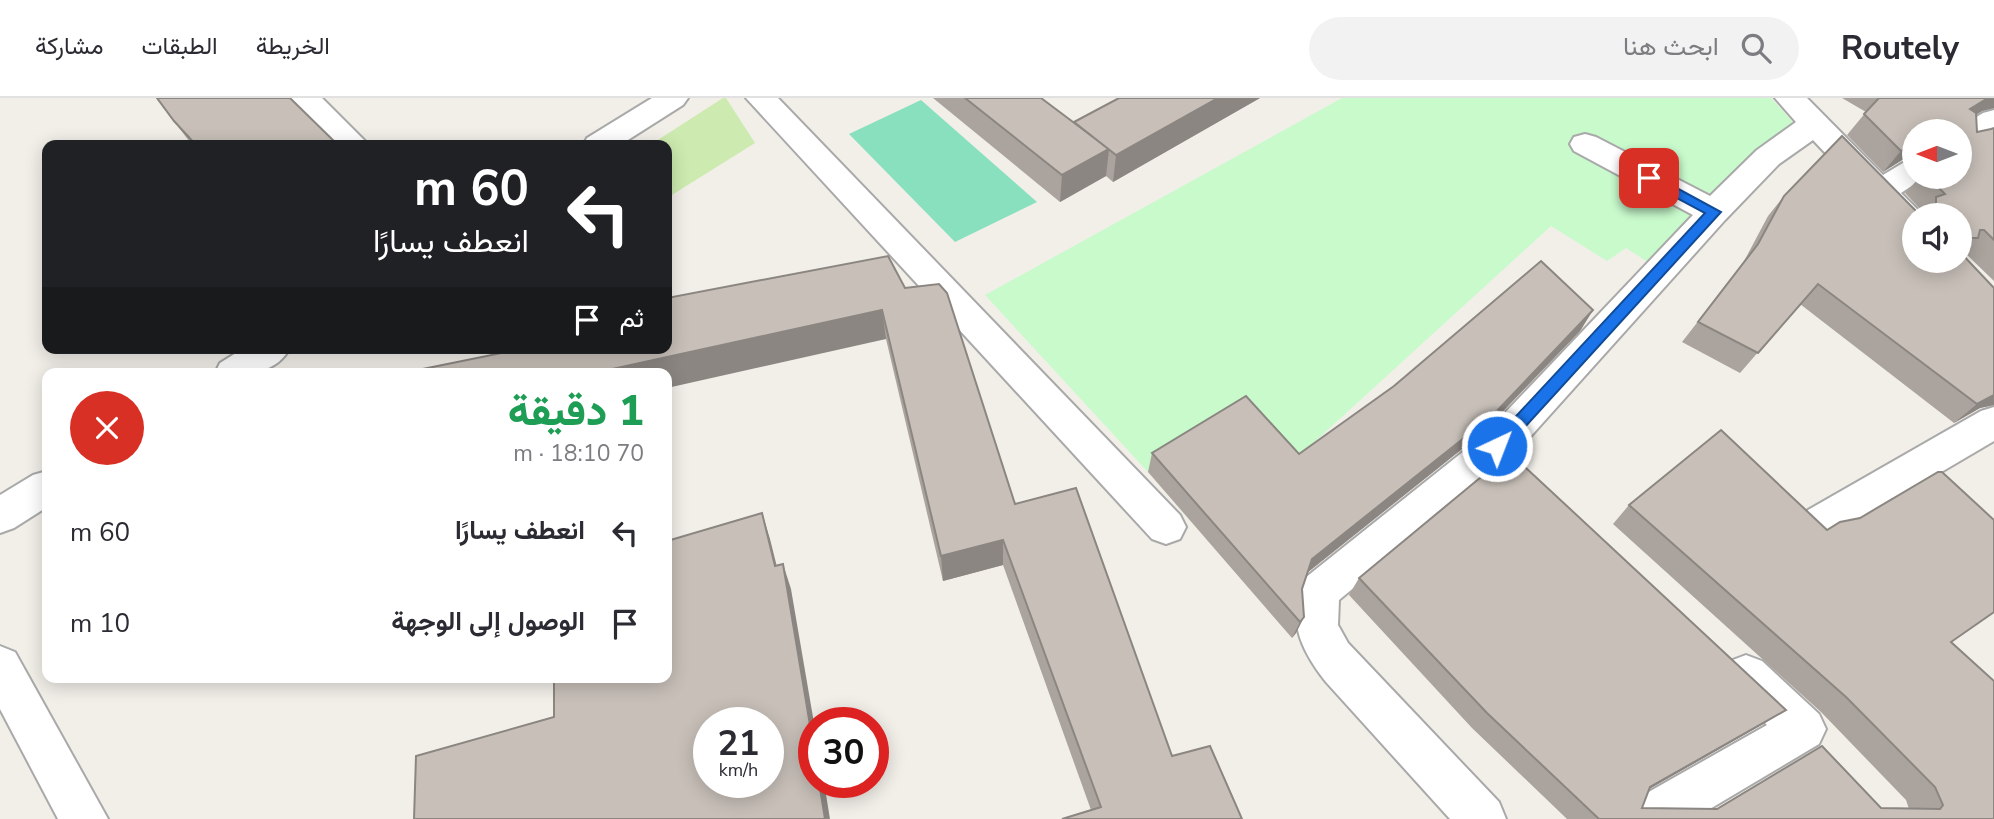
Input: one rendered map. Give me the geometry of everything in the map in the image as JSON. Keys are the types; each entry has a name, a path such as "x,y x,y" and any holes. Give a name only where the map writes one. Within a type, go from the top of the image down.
{"street":[{"path":"304,98 349,140"},
{"path":"611,140 673,98"},
{"path":"761,98 1166,527"},
{"path":"1482,819 1341,668 1323,644 1314,620 1320,591 1497,446 1768,157 1802,111 1902,214"},
{"path":"1972,134 1994,120"},
{"path":"1585,144 1714,212"},
{"path":"1880,191 1902,177"},
{"path":"241,368 263,354"},
{"path":"1822,522 1994,422"},
{"path":"1497,446 1528,475"},
{"path":"0,516 42,490"},
{"path":"1648,819 1817,744 1722,654"},
{"path":"0,666 84,819"}],"green space":[{"path":"726,98 755,143 672,195 672,140 658,140"},
{"path":"1342,98 1771,98 1794,123 1723,190 1657,268 1626,248 1607,261 1551,226 1287,467 1240,415 1148,472 985,295"},
{"path":"921,100 1037,202 955,242 849,134"}],"building":[{"path":"157,98 290,98 333,140 191,140"},
{"path":"965,98 1041,98 1109,149 1062,175"},
{"path":"1119,98 1218,98 1116,155 1074,122"},
{"path":"1879,98 1988,98 1970,109 1976,113 1977,132 1994,128 1994,240 1984,230 1980,230 1978,238 1972,238 1972,203 1936,203 1936,197 1945,194 1940,189 1972,189 1972,119 1902,119 1901,151 1864,114"},
{"path":"1842,136 1908,203 1902,203 1902,273 1972,273 1972,265 1994,288 1994,395 1977,404 1818,284 1758,353 1698,322 1758,244 1784,196"},
{"path":"888,256 905,288 939,284 947,293 1015,504 1076,488 1172,756 1210,746 1242,819 1062,819 1101,807 1003,540 941,556 882,310 617,368 428,368 496,354 672,354 672,297"},
{"path":"1541,261 1593,310 1494,414 1312,559 1302,589 1304,617 1300,622 1152,453 1246,396 1299,454 1394,386"},
{"path":"1721,430 1827,530 1840,522 1860,518 1938,472 1942,472 1994,520 1994,612 1951,642 1994,681 1994,819 1599,819 1487,713 1359,578 1510,453 1786,710 1650,787 1642,808 1717,809 1822,746 1881,808 1940,809 1943,805 1935,787 1846,697 1629,505"},
{"path":"762,513 775,566 783,564 807,707 798,707 798,798 822,798 825,819 414,819 416,756 554,717 554,683 672,683 672,540"}],"route":[{"path":"1497,446 1714,212 1649,178"}]}
